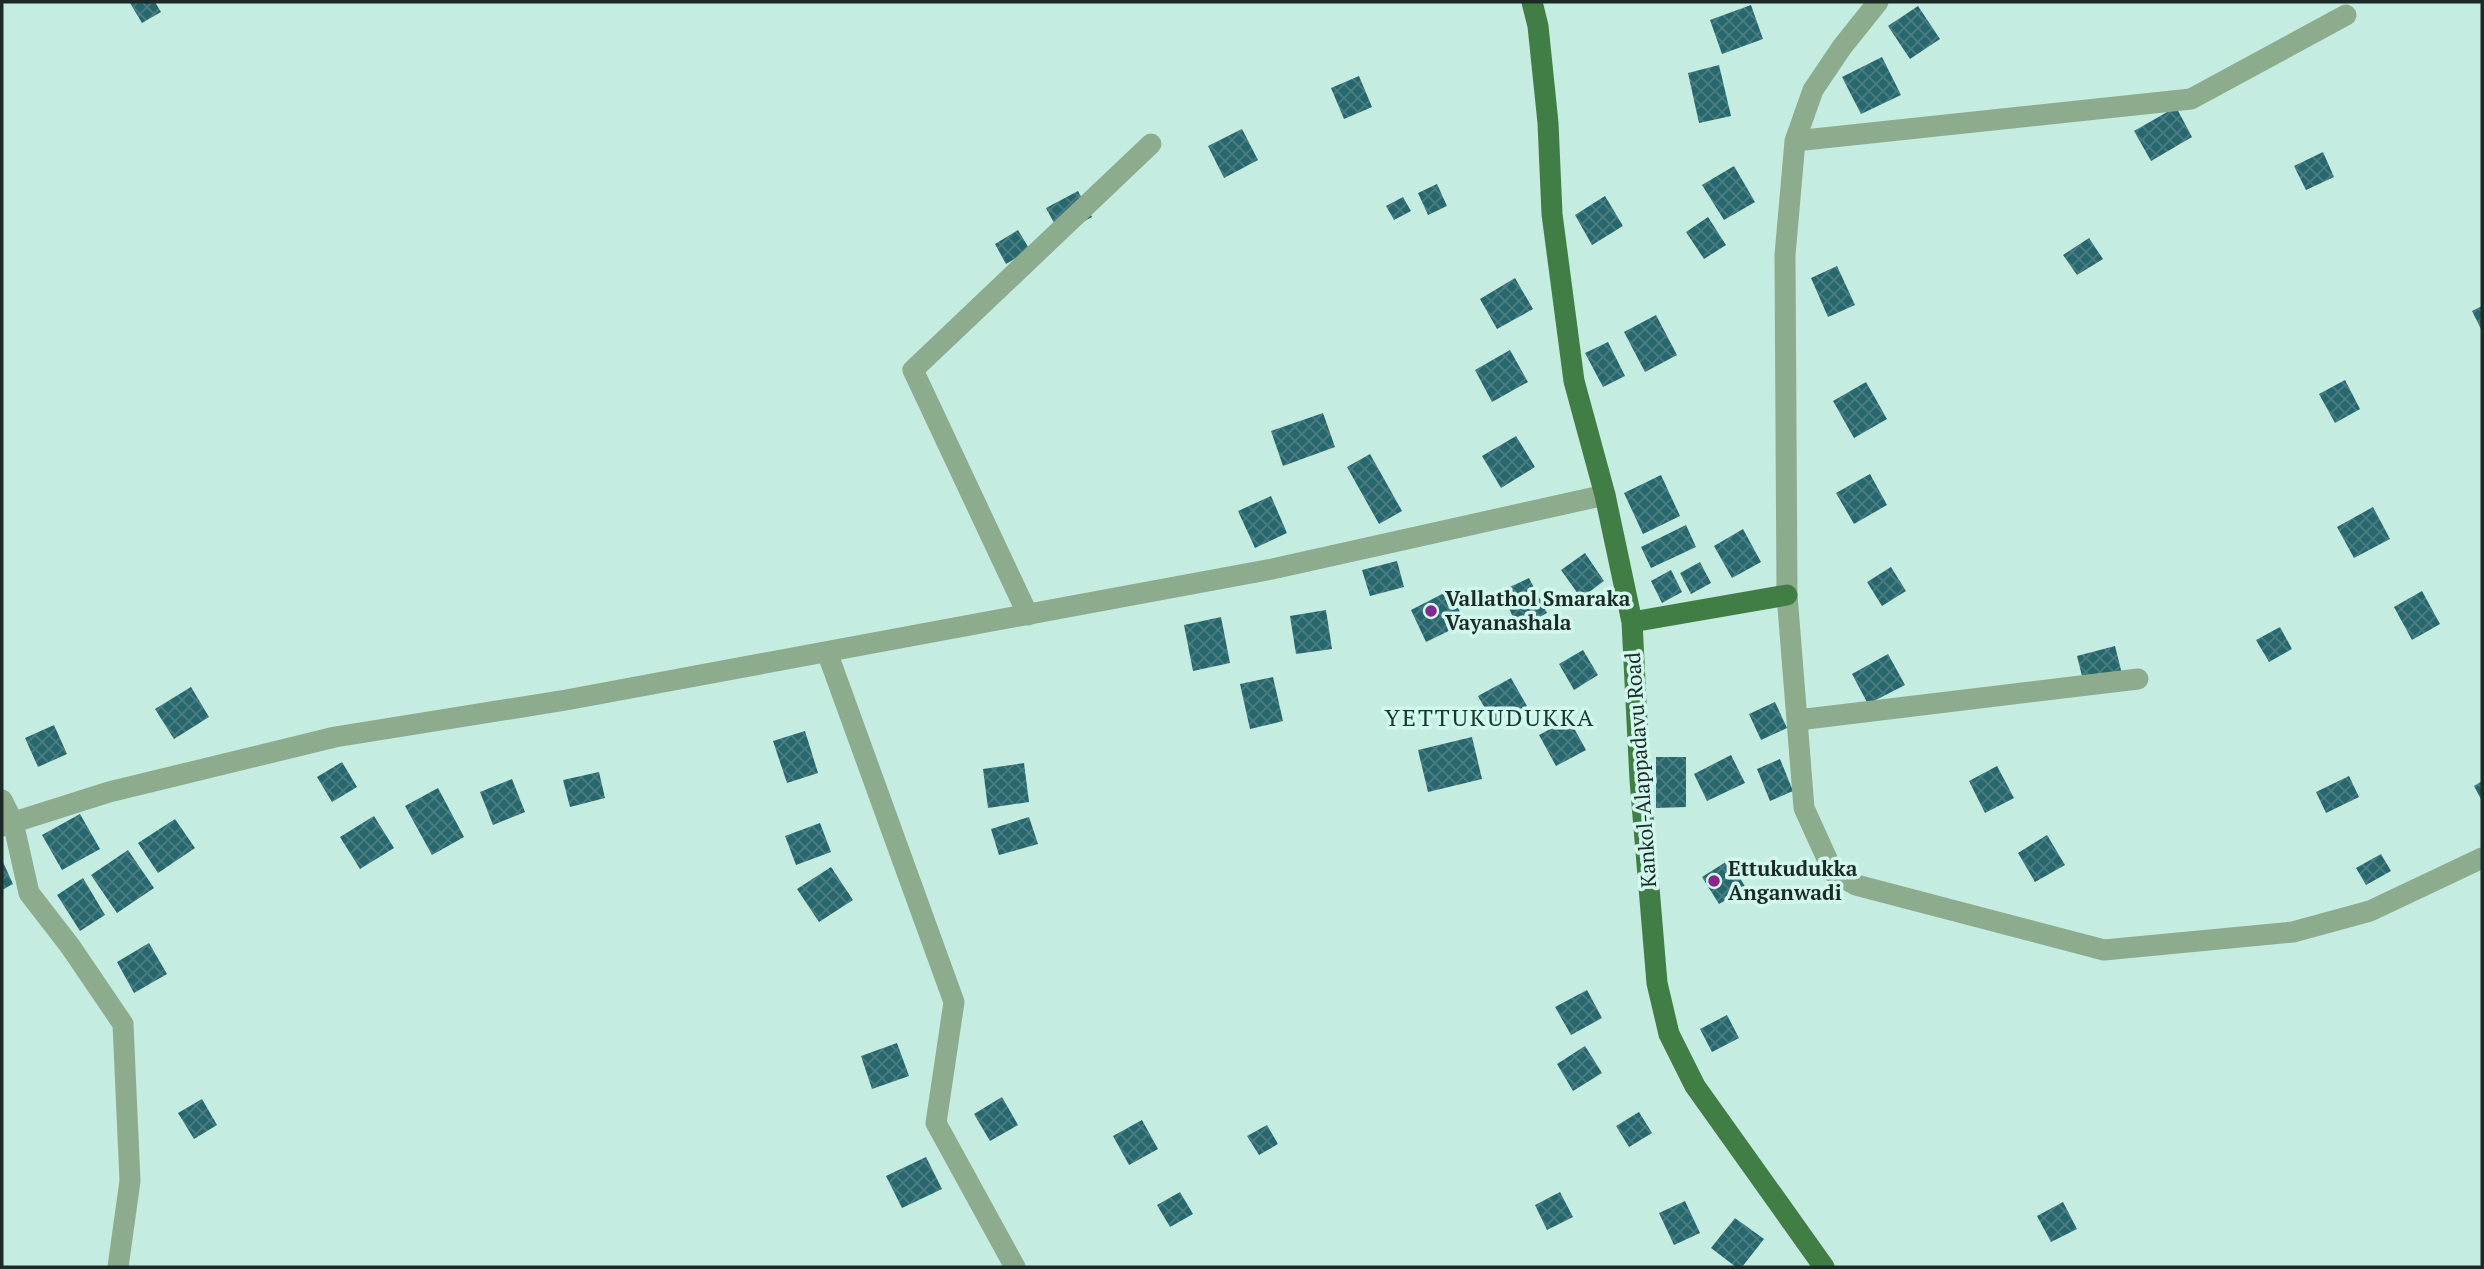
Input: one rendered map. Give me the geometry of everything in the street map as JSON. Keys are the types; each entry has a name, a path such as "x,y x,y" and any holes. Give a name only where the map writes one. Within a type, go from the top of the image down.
{"main road":[{"path":"1532,2 1538,26 1548,123 1552,214 1574,381 1605,495 1632,621"},
{"name":"Kankol-Alappadavu Road","path":"1787,595 1632,621 1640,780 1656,969 1670,1034 1695,1086 1824,1267"}],"street":[{"path":"1878,2 1842,47 1813,90 1795,141 1785,255 1787,595 1804,808 1833,872 1856,885 2104,950 2293,932 2370,911 2482,858"},
{"path":"1795,141 2191,99 2346,15"},
{"path":"1028,615 913,370 1151,144"},
{"path":"7,824 109,792 335,737 566,700 1272,569 1605,495"},
{"path":"827,652 954,1003 936,1124 1015,1267"},
{"path":"1798,720 2138,678"},
{"path":"2,800 29,893 70,946 123,1024 130,1181 118,1267"}],"building":[{"path":"155,2 161,12 142,23 130,3"},
{"path":"1751,5 1763,39 1722,54 1710,20"},
{"path":"1918,6 1940,39 1910,59 1888,26"},
{"path":"1882,57 1901,95 1861,114 1842,77"},
{"path":"1719,65 1731,116 1699,123 1688,73"},
{"path":"1359,76 1372,107 1344,119 1331,88"},
{"path":"2176,107 2192,137 2151,161 2134,131"},
{"path":"1242,129 1258,160 1224,178 1208,146"},
{"path":"2323,152 2334,177 2306,190 2294,166"},
{"path":"1734,166 1755,202 1724,220 1702,185"},
{"path":"1437,184 1447,206 1428,215 1418,193"},
{"path":"1078,191 1092,217 1060,234 1046,208"},
{"path":"1605,196 1623,226 1592,245 1575,215"},
{"path":"1403,197 1411,211 1394,220 1386,206"},
{"path":"1708,217 1726,245 1704,259 1686,232"},
{"path":"1018,230 1030,250 1006,264 995,244"},
{"path":"2089,238 2103,259 2077,275 2063,255"},
{"path":"1837,266 1855,305 1828,317 1811,278"},
{"path":"1515,278 1533,309 1497,329 1480,299"},
{"path":"2482,306 2482,331 2472,311"},
{"path":"1656,315 1677,355 1645,372 1624,332"},
{"path":"1608,342 1625,376 1603,387 1585,353"},
{"path":"1510,350 1528,382 1492,402 1475,370"},
{"path":"2345,380 2360,409 2335,423 2319,394"},
{"path":"1866,382 1887,419 1854,438 1833,401"},
{"path":"1323,413 1335,447 1283,466 1271,431"},
{"path":"1516,436 1535,467 1501,488 1482,456"},
{"path":"1370,454 1402,511 1379,524 1347,467"},
{"path":"1870,474 1887,505 1854,524 1836,493"},
{"path":"1661,475 1680,516 1643,534 1624,493"},
{"path":"1271,496 1287,533 1255,548 1238,511"},
{"path":"2373,507 2390,539 2354,558 2337,527"},
{"path":"1686,525 1696,547 1651,568 1641,547"},
{"path":"1743,529 1761,562 1732,578 1714,546"},
{"path":"1585,553 1604,581 1581,598 1561,570"},
{"path":"1397,561 1404,587 1370,596 1362,570"},
{"path":"1700,562 1711,583 1691,594 1680,573"},
{"path":"1891,567 1906,591 1882,606 1867,582"},
{"path":"1671,570 1682,592 1662,603 1651,581"},
{"path":"1529,578 1547,613 1518,628 1501,591"},
{"path":"1450,590 1465,623 1426,642 1411,610"},
{"path":"2422,591 2440,624 2412,640 2394,607"},
{"path":"1326,610 1332,649 1296,654 1290,616"},
{"path":"1221,617 1230,663 1193,671 1184,625"},
{"path":"2280,627 2292,649 2269,662 2256,640"},
{"path":"2115,646 2122,674 2084,684 2077,656"},
{"path":"1583,650 1598,675 1574,690 1559,664"},
{"path":"1888,654 1905,685 1868,704 1852,674"},
{"path":"1273,677 1283,721 1250,729 1240,684"},
{"path":"1511,678 1527,706 1494,724 1478,696"},
{"path":"191,687 209,717 174,739 155,709"},
{"path":"1775,702 1787,728 1761,740 1749,714"},
{"path":"1569,719 1586,750 1556,766 1539,735"},
{"path":"54,725 67,754 38,767 25,738"},
{"path":"805,731 818,773 787,783 773,741"},
{"path":"1472,737 1482,779 1428,792 1418,750"},
{"path":"1731,755 1745,783 1707,801 1694,774"},
{"path":"1656,757 1686,757 1686,807 1656,808"},
{"path":"1780,759 1793,791 1770,801 1757,769"},
{"path":"342,762 357,787 332,802 317,777"},
{"path":"1024,763 1029,802 988,808 983,769"},
{"path":"1997,766 2014,798 1985,813 1969,781"},
{"path":"599,772 605,798 570,807 563,780"},
{"path":"2349,776 2359,797 2326,813 2316,792"},
{"path":"512,779 525,812 493,825 480,792"},
{"path":"2482,781 2482,801 2474,786"},
{"path":"438,788 464,837 432,855 405,806"},
{"path":"80,814 100,849 62,870 42,835"},
{"path":"374,816 394,848 360,869 340,837"},
{"path":"1029,817 1038,844 999,855 991,829"},
{"path":"175,819 195,848 158,873 138,843"},
{"path":"820,823 831,852 796,865 785,836"},
{"path":"2047,835 2065,865 2035,882 2018,853"},
{"path":"128,850 154,888 117,913 91,875"},
{"path":"2381,854 2391,871 2366,885 2356,868"},
{"path":"2,860 13,884 2,890"},
{"path":"1729,860 1746,888 1719,904 1702,877"},
{"path":"831,867 853,900 819,922 797,889"},
{"path":"83,878 105,915 80,931 57,895"},
{"path":"149,943 167,974 134,993 117,962"},
{"path":"1587,990 1602,1018 1571,1035 1555,1007"},
{"path":"1727,1015 1739,1038 1712,1052 1700,1029"},
{"path":"897,1043 909,1076 872,1089 861,1056"},
{"path":"1585,1046 1602,1073 1573,1091 1557,1064"},
{"path":"1002,1097 1018,1125 990,1141 974,1114"},
{"path":"202,1099 217,1125 194,1139 178,1113"},
{"path":"1639,1112 1652,1133 1629,1147 1616,1126"},
{"path":"1142,1120 1158,1149 1129,1165 1113,1136"},
{"path":"1267,1125 1278,1144 1259,1155 1247,1136"},
{"path":"926,1157 942,1189 902,1208 886,1176"},
{"path":"1180,1192 1193,1214 1170,1227 1157,1205"},
{"path":"1560,1192 1573,1217 1547,1230 1535,1205"},
{"path":"1685,1201 1700,1233 1674,1245 1659,1213"},
{"path":"2063,1202 2077,1229 2051,1242 2037,1216"},
{"path":"1735,1218 1764,1239 1742,1267 1736,1267 1711,1248"}],"place":[{"name":"Vallathol Smaraka Vayanashala","path":"1431,611"},
{"name":"Ettukudukka Anganwadi","path":"1714,881"}],"district":[{"name":"YETTUKUDUKKA","path":"1490,718"}]}
